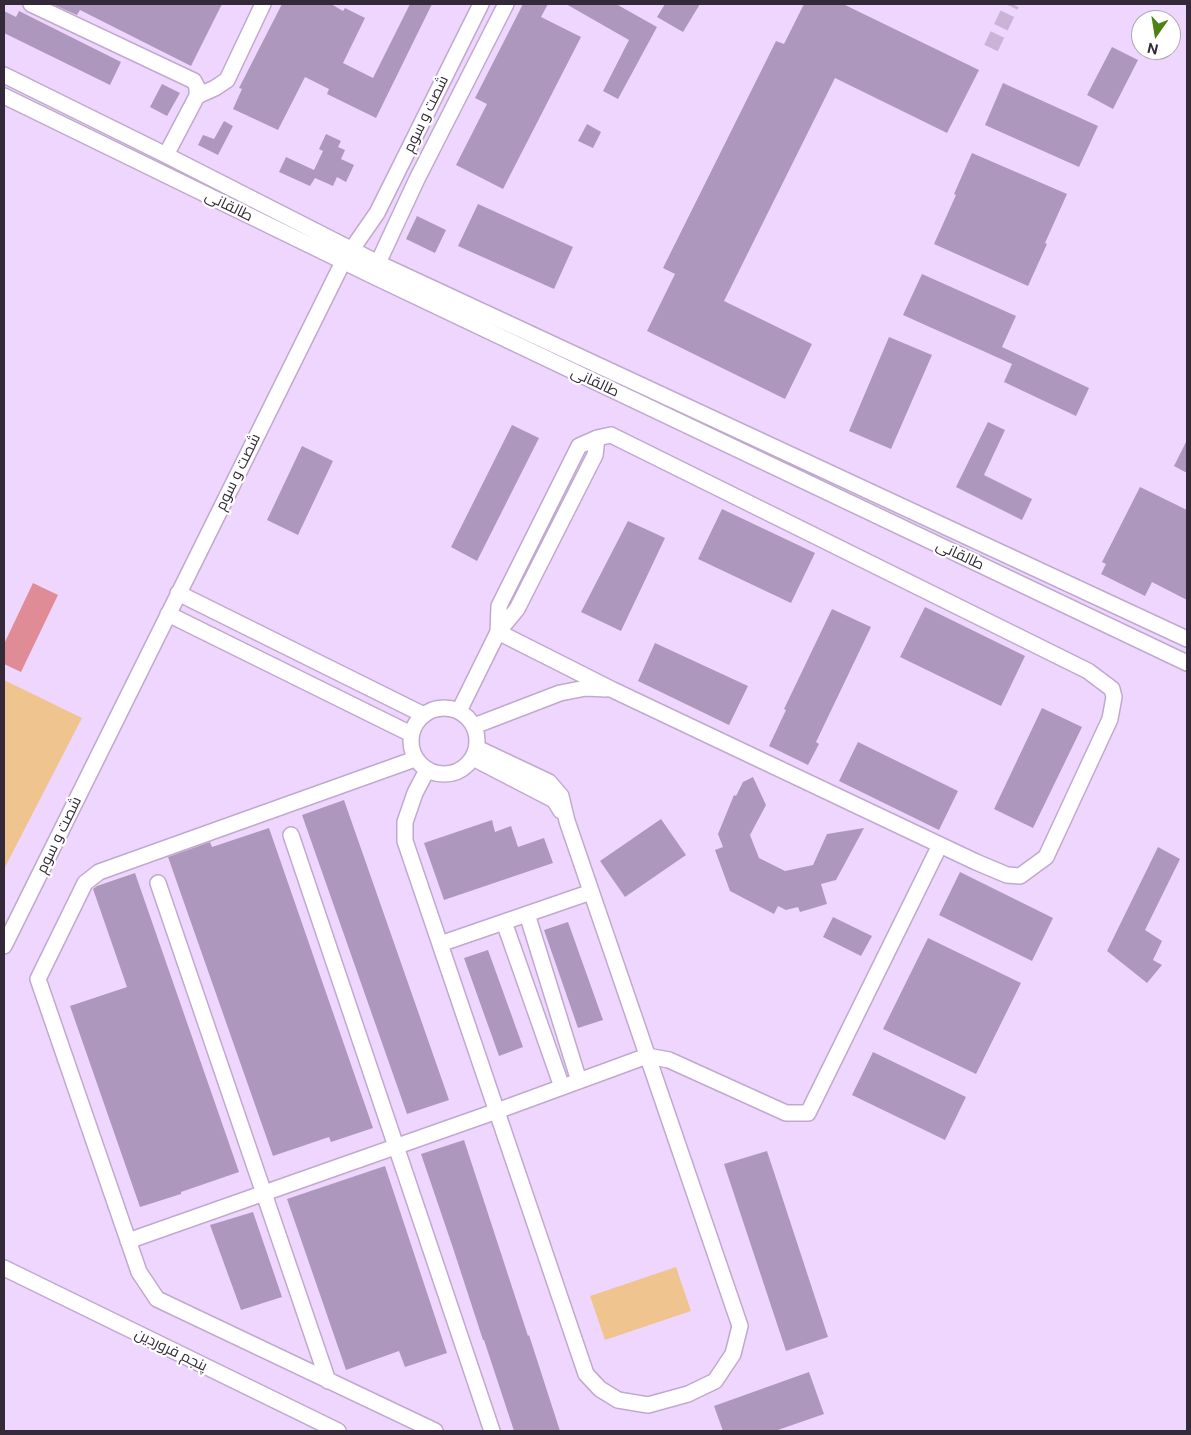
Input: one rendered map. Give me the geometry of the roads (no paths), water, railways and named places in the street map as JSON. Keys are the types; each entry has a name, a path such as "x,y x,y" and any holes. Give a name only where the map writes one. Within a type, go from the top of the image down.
{"street":[{"path":"31,4 194,81 197,87 197,96 166,155"},
{"path":"197,96 227,80 263,4"},
{"name":"شصت و سوم","path":"4,946 347,256 377,214 481,4"},
{"path":"378,263 417,180 506,4"},
{"name":"طالقانی","path":"4,75 166,155 347,256 378,263 1187,639"},
{"name":"طالقانی","path":"4,96 347,256 1187,663"},
{"path":"459,711 498,632 517,609 595,455 597,438 611,436 1088,671 1112,688 1114,697 1110,719 1046,857 1020,876 1007,875 613,690 498,632"},
{"path":"178,593 424,715"},
{"path":"168,614 412,734"},
{"path":"474,726 560,693 586,688 613,690"},
{"path":"437,708 459,711 474,726 477,736 475,753 466,767 456,773 445,775 433,773 421,764 411,749 410,739 413,728 427,712 437,708"},
{"path":"421,764 415,793 405,822 405,841 586,1374 600,1389 618,1400 648,1405 688,1394 715,1381 734,1354 740,1326 567,821 554,800 475,753"},
{"path":"421,764 99,872 85,883 38,978 139,1272 157,1299 435,1431"},
{"path":"291,835 492,1431"},
{"path":"128,1241 647,1056 669,1060 786,1113 808,1113 940,845"},
{"path":"158,883 328,1381"},
{"path":"440,944 591,892"},
{"path":"527,914 580,1081"},
{"path":"504,922 562,1087"},
{"name":"پنجم فروردین","path":"4,1268 338,1431"}],"tunnel":[{"path":"991,48 1012,4"}]}
